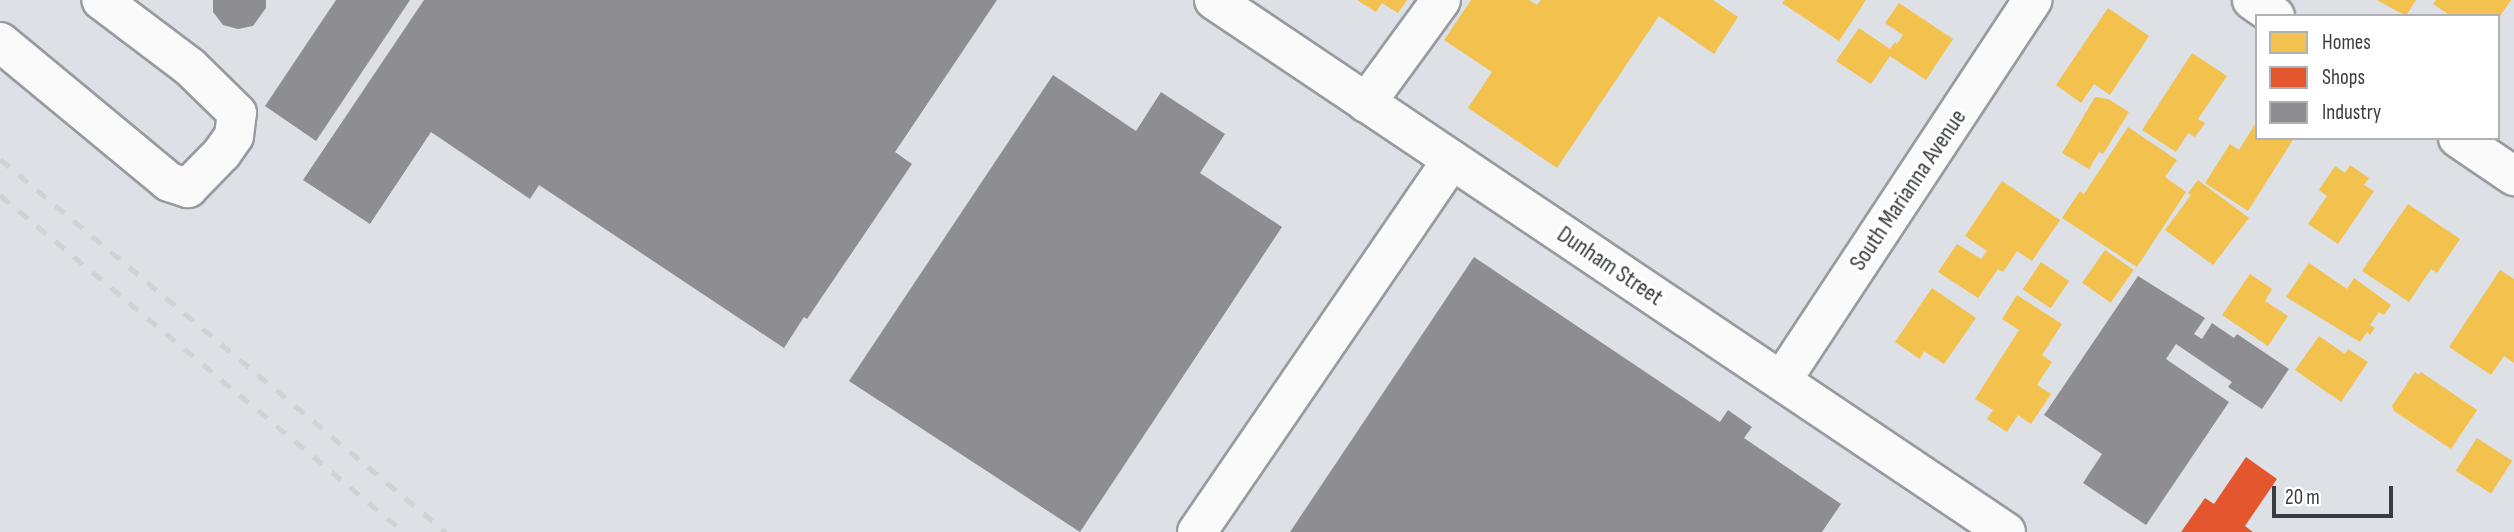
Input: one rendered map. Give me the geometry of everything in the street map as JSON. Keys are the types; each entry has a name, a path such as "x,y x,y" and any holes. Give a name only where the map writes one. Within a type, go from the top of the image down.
{"street":[{"path":"0,42 169,182 188,188 222,153 234,136 237,113 190,67 101,0"},
{"name":"Dunham Street","path":"1214,0 2006,532"},
{"path":"1366,103 1441,0"},
{"name":"South Marianna Avenue","path":"1782,380 2034,0"},
{"path":"2252,0 2273,14"},
{"path":"2461,140 2514,176"},
{"path":"1197,532 1452,160"}],"building: Homes":[{"path":"1357,0 1407,0 1398,13 1382,3 1376,12"},
{"path":"1471,0 1529,0 1537,5 1541,0 1713,0 1738,17 1714,54 1659,16 1557,168 1468,108 1492,72 1444,40"},
{"path":"1785,0 1866,0 1839,41 1782,3"},
{"path":"2377,0 2416,0 2407,14"},
{"path":"2436,0 2511,0 2500,16 2448,14 2433,4"},
{"path":"1899,3 1953,39 1926,80 1890,56 1871,84 1836,61 1859,28 1890,49 1895,42 1897,44 1903,35 1885,23"},
{"path":"2108,8 2149,36 2110,95 2094,84 2081,103 2056,85"},
{"path":"2192,53 2227,76 2198,119 2205,123 2195,137 2188,133 2176,152 2142,130"},
{"path":"2095,97 2108,99 2129,112 2103,154 2099,152 2089,169 2062,153"},
{"path":"2255,124 2255,140 2293,140 2248,211 2205,183 2230,144 2239,150"},
{"path":"2128,127 2177,160 2165,177 2186,192 2137,267 2062,218 2080,191 2084,194"},
{"path":"2350,165 2369,178 2364,185 2374,191 2338,244 2308,224 2327,196 2319,190 2335,166 2345,173"},
{"path":"2198,180 2249,218 2213,265 2165,230 2191,195 2188,193"},
{"path":"2002,181 2060,220 2032,261 2017,251 2003,272 1998,269 1978,298 1938,272 1957,244 1981,259 1987,251 1965,236"},
{"path":"2408,204 2460,239 2437,273 2431,269 2409,302 2362,271"},
{"path":"2105,250 2134,270 2111,303 2082,283"},
{"path":"2041,262 2069,281 2051,308 2023,289"},
{"path":"2309,263 2347,289 2354,278 2391,305 2384,315 2379,312 2370,325 2375,328 2370,335 2367,332 2360,342 2286,297"},
{"path":"2500,270 2514,279 2514,363 2504,356 2491,375 2449,347"},
{"path":"2250,274 2272,289 2265,301 2288,316 2268,346 2222,315"},
{"path":"1932,288 1976,318 1944,364 1924,351 1920,359 1895,342"},
{"path":"2017,295 2062,324 2042,355 2052,362 2037,385 2051,394 2031,424 2018,415 2007,432 1987,419 1993,410 1975,399 2019,330 2002,319"},
{"path":"2319,336 2345,354 2348,349 2368,362 2341,402 2295,370"},
{"path":"2415,372 2419,375 2421,372 2477,410 2451,449 2394,411 2392,406"},
{"path":"2477,438 2512,461 2491,494 2456,471"}],"building: Shops":[{"path":"2246,457 2277,479 2245,526 2253,532 2181,532 2205,498 2214,504"}],"building: Industry":[{"path":"213,0 266,0 266,8 253,26 238,29 223,25 213,12"},
{"path":"336,0 410,0 316,141 265,106"},
{"path":"424,0 997,0 895,152 912,164 807,319 804,317 784,348 539,185 530,199 431,132 370,224 303,180"},
{"path":"1053,75 1136,131 1161,92 1225,134 1200,173 1282,227 1080,532 849,381"},
{"path":"1474,257 1720,422 1728,410 1752,427 1744,438 1841,504 1822,532 1290,532"},
{"path":"2138,276 2205,318 2194,334 2202,339 2212,323 2234,338 2237,334 2289,369 2262,409 2228,387 2232,382 2176,344 2166,359 2229,402 2146,525 2083,483 2102,454 2044,415"}],"railway":[{"path":"0,159 446,532"},
{"path":"0,195 404,532"}]}
